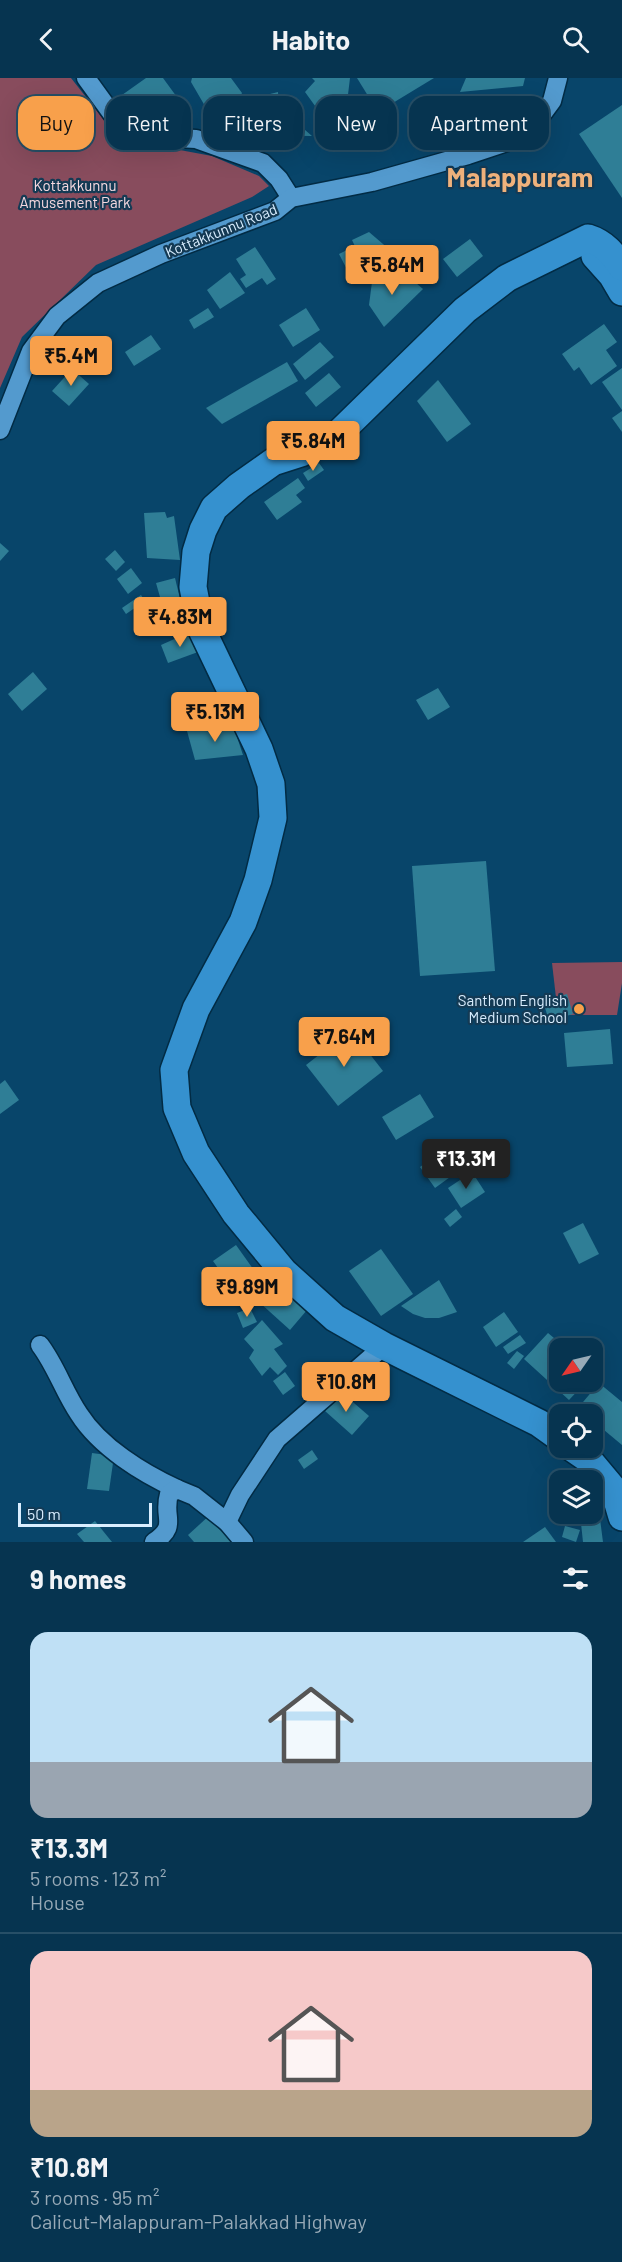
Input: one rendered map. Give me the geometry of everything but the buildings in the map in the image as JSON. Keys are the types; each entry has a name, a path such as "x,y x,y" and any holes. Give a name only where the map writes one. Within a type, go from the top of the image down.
{"highway":[{"path":"549,1430 539,1423 384,1346 335,1318 284,1272 236,1214 196,1154 177,1108 174,1070 196,1010 243,922 258,880 273,818 271,784 259,749 201,628 193,587 196,552 203,530 214,508 239,486 273,462 301,453 337,435 465,310 507,278 588,238 599,241 622,267"},
{"path":"563,250 593,253 612,275 622,292"},
{"path":"587,1458 618,1486 622,1517"}],"street":[{"path":"86,78 115,118 139,136 196,139 263,163 279,179 291,198"},
{"name":"Kottakkunnu Road","path":"0,430 31,351 57,316 98,283 161,254 275,211 291,198 372,182 519,138 536,124 552,101 558,78"},
{"path":"40,1345 78,1413 94,1435 149,1476 194,1496 227,1522 244,1542"},
{"path":"227,1522 240,1494 277,1439 384,1346"},
{"path":"154,1542 167,1532 169,1526 166,1504 169,1494 177,1489"}],"green space":[{"name":"Kottakkunnu Amusement Park","path":"0,78 71,78 85,96 18,96 18,150 94,150 94,107 106,123 106,150 180,150 212,156 259,176 269,186 252,197 96,265 22,337 0,388"},
{"path":"622,962 622,983 617,1015 558,1015 552,963"}],"place":[{"name":"Santhom English Medium School","path":"579,1009"}],"district":[{"name":"Malappuram","path":"520,176"}]}
